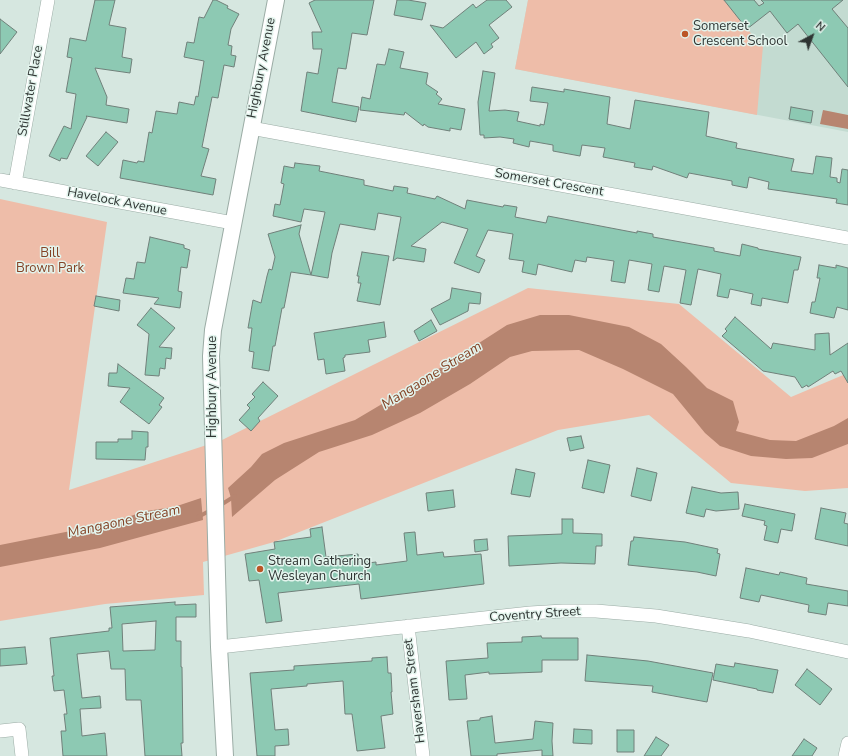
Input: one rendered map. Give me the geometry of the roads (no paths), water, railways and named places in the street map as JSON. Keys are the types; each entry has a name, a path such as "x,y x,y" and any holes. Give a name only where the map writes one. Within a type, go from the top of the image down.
{"street":[{"name":"Stillwater Place","path":"15,183 48,0"},
{"name":"Highbury Avenue","path":"225,756 219,647 211,356 213,330 276,0"},
{"name":"Somerset Crescent","path":"251,128 848,238"},
{"name":"Havelock Avenue","path":"0,180 233,223"},
{"name":"Coventry Street","path":"219,647 530,613 563,611 656,616 749,631 848,652"},
{"name":"Haversham Street","path":"408,626 423,756"},
{"path":"0,731 19,729 22,756"},
{"path":"845,756 848,743"}],"water":[{"path":"823,110 848,115 848,129 820,124"},
{"path":"540,315 569,315 629,327 661,344 707,388 733,401 739,422 736,431 770,440 796,441 834,426 848,418 848,444 812,458 786,459 751,456 720,446 705,433 673,394 623,369 579,350 532,351 510,357 470,384 420,413 372,435 319,452 275,480 232,517 231,498 228,488 251,467 262,454 284,443 355,420 409,388 507,325"},
{"path":"201,498 203,520 100,548 0,567 0,545 106,524 146,511 174,507"}],"waterway":[{"name":"Mangaone Stream","path":"219,506 235,496"},
{"name":"Mangaone Stream","path":"198,517 211,510"}],"place":[{"name":"Somerset Crescent School","path":"685,34"},
{"name":"Stream Gathering Wesleyan Church","path":"260,569"}],"park label":[{"name":"Bill Brown Park","path":"50,262"}]}
